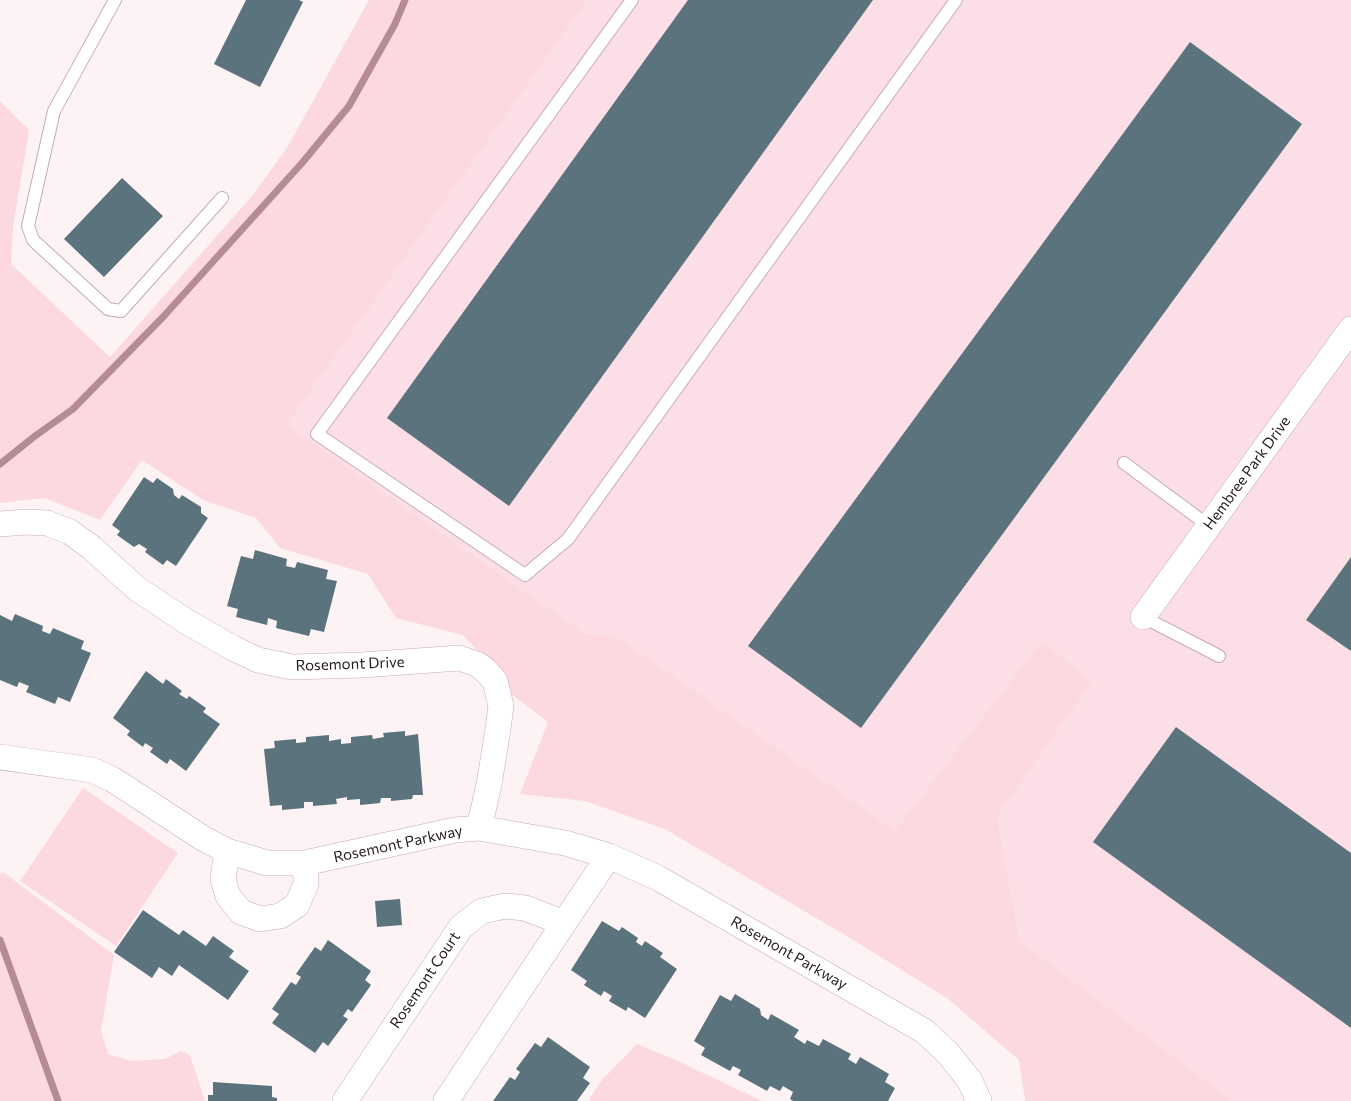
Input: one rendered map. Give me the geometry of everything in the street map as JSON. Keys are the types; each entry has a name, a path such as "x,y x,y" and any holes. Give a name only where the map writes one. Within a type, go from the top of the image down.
{"street":[{"name":"Hembree Park Drive","path":"1143,617 1351,329"},
{"name":"Rosemont Drive","path":"0,524 47,523 70,532 92,548 136,588 187,622 258,660 292,667 362,665 459,658 477,664 495,682 501,706 489,785 479,828"},
{"name":"Rosemont Parkway","path":"0,757 92,770 112,779 204,840 226,852 268,862 304,863 455,830 479,828 565,843 609,856 658,878 924,1031 948,1053 970,1081 979,1101"},
{"path":"226,852 224,879 228,896 241,912 260,919 280,916 297,905 306,884 304,863"},
{"path":"446,1101 609,856"},
{"name":"Rosemont Court","path":"345,1101 461,927 482,912 506,906 525,908 564,923"}],"lane":[{"path":"115,0 54,111 28,226 33,240 108,309 121,311 222,198"},
{"path":"632,0 317,434 525,575 568,539 956,0"},
{"path":"1124,463 1210,526"},
{"path":"1143,617 1219,656"}],"shaded area":[{"path":"369,0 587,0 286,425 585,634 614,635 895,831 1042,641 1091,682 997,817 1019,941 1233,1101 1025,1101 1019,1060 947,998 850,938 665,829 585,801 520,794 548,722 510,693 484,658 463,635 396,618 368,574 280,548 256,518 203,500 142,460 100,520 45,498 0,503 0,101 29,130 13,227 11,264 110,357 252,196 287,148"},
{"path":"439,0 1351,0 1351,1101 1200,1101 140,383"},
{"path":"83,788 178,853 116,946 20,881"},
{"path":"3,872 114,955 101,1031 108,1054 131,1061 165,1059 181,1051 190,1055 205,1101 0,1101 0,874"},
{"path":"637,1044 762,1101 588,1101 601,1081"}],"building":[{"path":"246,0 299,0 303,2 260,87 214,64"},
{"path":"688,0 873,0 509,506 387,418"},
{"path":"1190,42 1302,124 861,728 748,646"},
{"path":"122,178 163,216 104,277 64,239"},
{"path":"144,477 153,483 157,478 173,489 174,495 179,499 182,495 201,507 201,513 208,518 176,566 167,560 163,565 145,552 147,549 139,544 134,547 117,535 120,531 112,525"},
{"path":"255,550 287,559 286,566 295,568 297,562 328,570 326,579 337,581 324,632 311,629 309,636 276,628 277,621 268,618 267,625 236,617 238,609 227,606 241,556 253,559"},
{"path":"1351,557 1351,651 1306,620"},
{"path":"15,614 43,626 42,631 50,634 53,628 84,641 81,649 91,653 70,702 58,697 55,704 26,692 29,686 19,682 17,687 0,680 0,615 12,621"},
{"path":"146,671 163,684 166,679 182,691 179,694 187,699 189,696 206,708 203,712 220,724 186,771 170,759 167,764 150,752 153,748 145,743 143,747 127,735 130,731 113,718"},
{"path":"1176,727 1351,853 1351,1028 1093,842"},
{"path":"405,731 405,736 418,734 423,795 413,795 412,799 391,801 391,798 381,798 380,803 360,805 360,799 347,800 347,797 336,799 337,804 313,806 313,802 304,802 304,808 282,810 282,805 270,806 264,749 275,748 274,741 296,739 296,743 306,742 306,737 329,735 329,741 341,739 341,744 351,743 351,737 372,735 373,739 384,737 383,733"},
{"path":"400,899 402,925 377,927 375,901"},
{"path":"143,910 179,935 183,930 206,946 213,936 234,951 229,957 249,971 228,1000 179,965 172,976 159,967 152,978 114,952"},
{"path":"602,921 619,931 622,927 638,938 636,942 642,946 645,941 663,953 660,957 677,969 645,1018 628,1007 626,1011 609,1001 612,996 604,991 601,996 584,985 587,981 571,970"},
{"path":"328,940 371,971 365,980 371,985 352,1012 348,1009 343,1016 348,1019 328,1046 323,1042 315,1053 272,1023 279,1014 272,1009 291,982 296,985 301,977 296,974 315,947 321,951"},
{"path":"735,994 760,1009 761,1015 768,1020 771,1014 799,1030 794,1037 805,1044 807,1040 819,1046 823,1039 851,1054 848,1059 856,1064 860,1057 889,1074 885,1082 895,1088 888,1101 793,1101 790,1099 793,1092 783,1086 780,1091 770,1086 767,1091 738,1075 741,1070 733,1066 730,1071 701,1055 705,1048 694,1041 720,995 731,1001"},
{"path":"548,1037 590,1067 583,1078 590,1083 577,1101 493,1101 510,1077 515,1080 520,1072 516,1069 535,1043 541,1047"},
{"path":"213,1082 272,1086 272,1097 277,1098 277,1101 208,1101 208,1095 213,1095"}],"waterway":[{"path":"0,464 73,409 163,317 302,163 349,106 395,24 405,0"},
{"path":"0,940 58,1101"}]}
